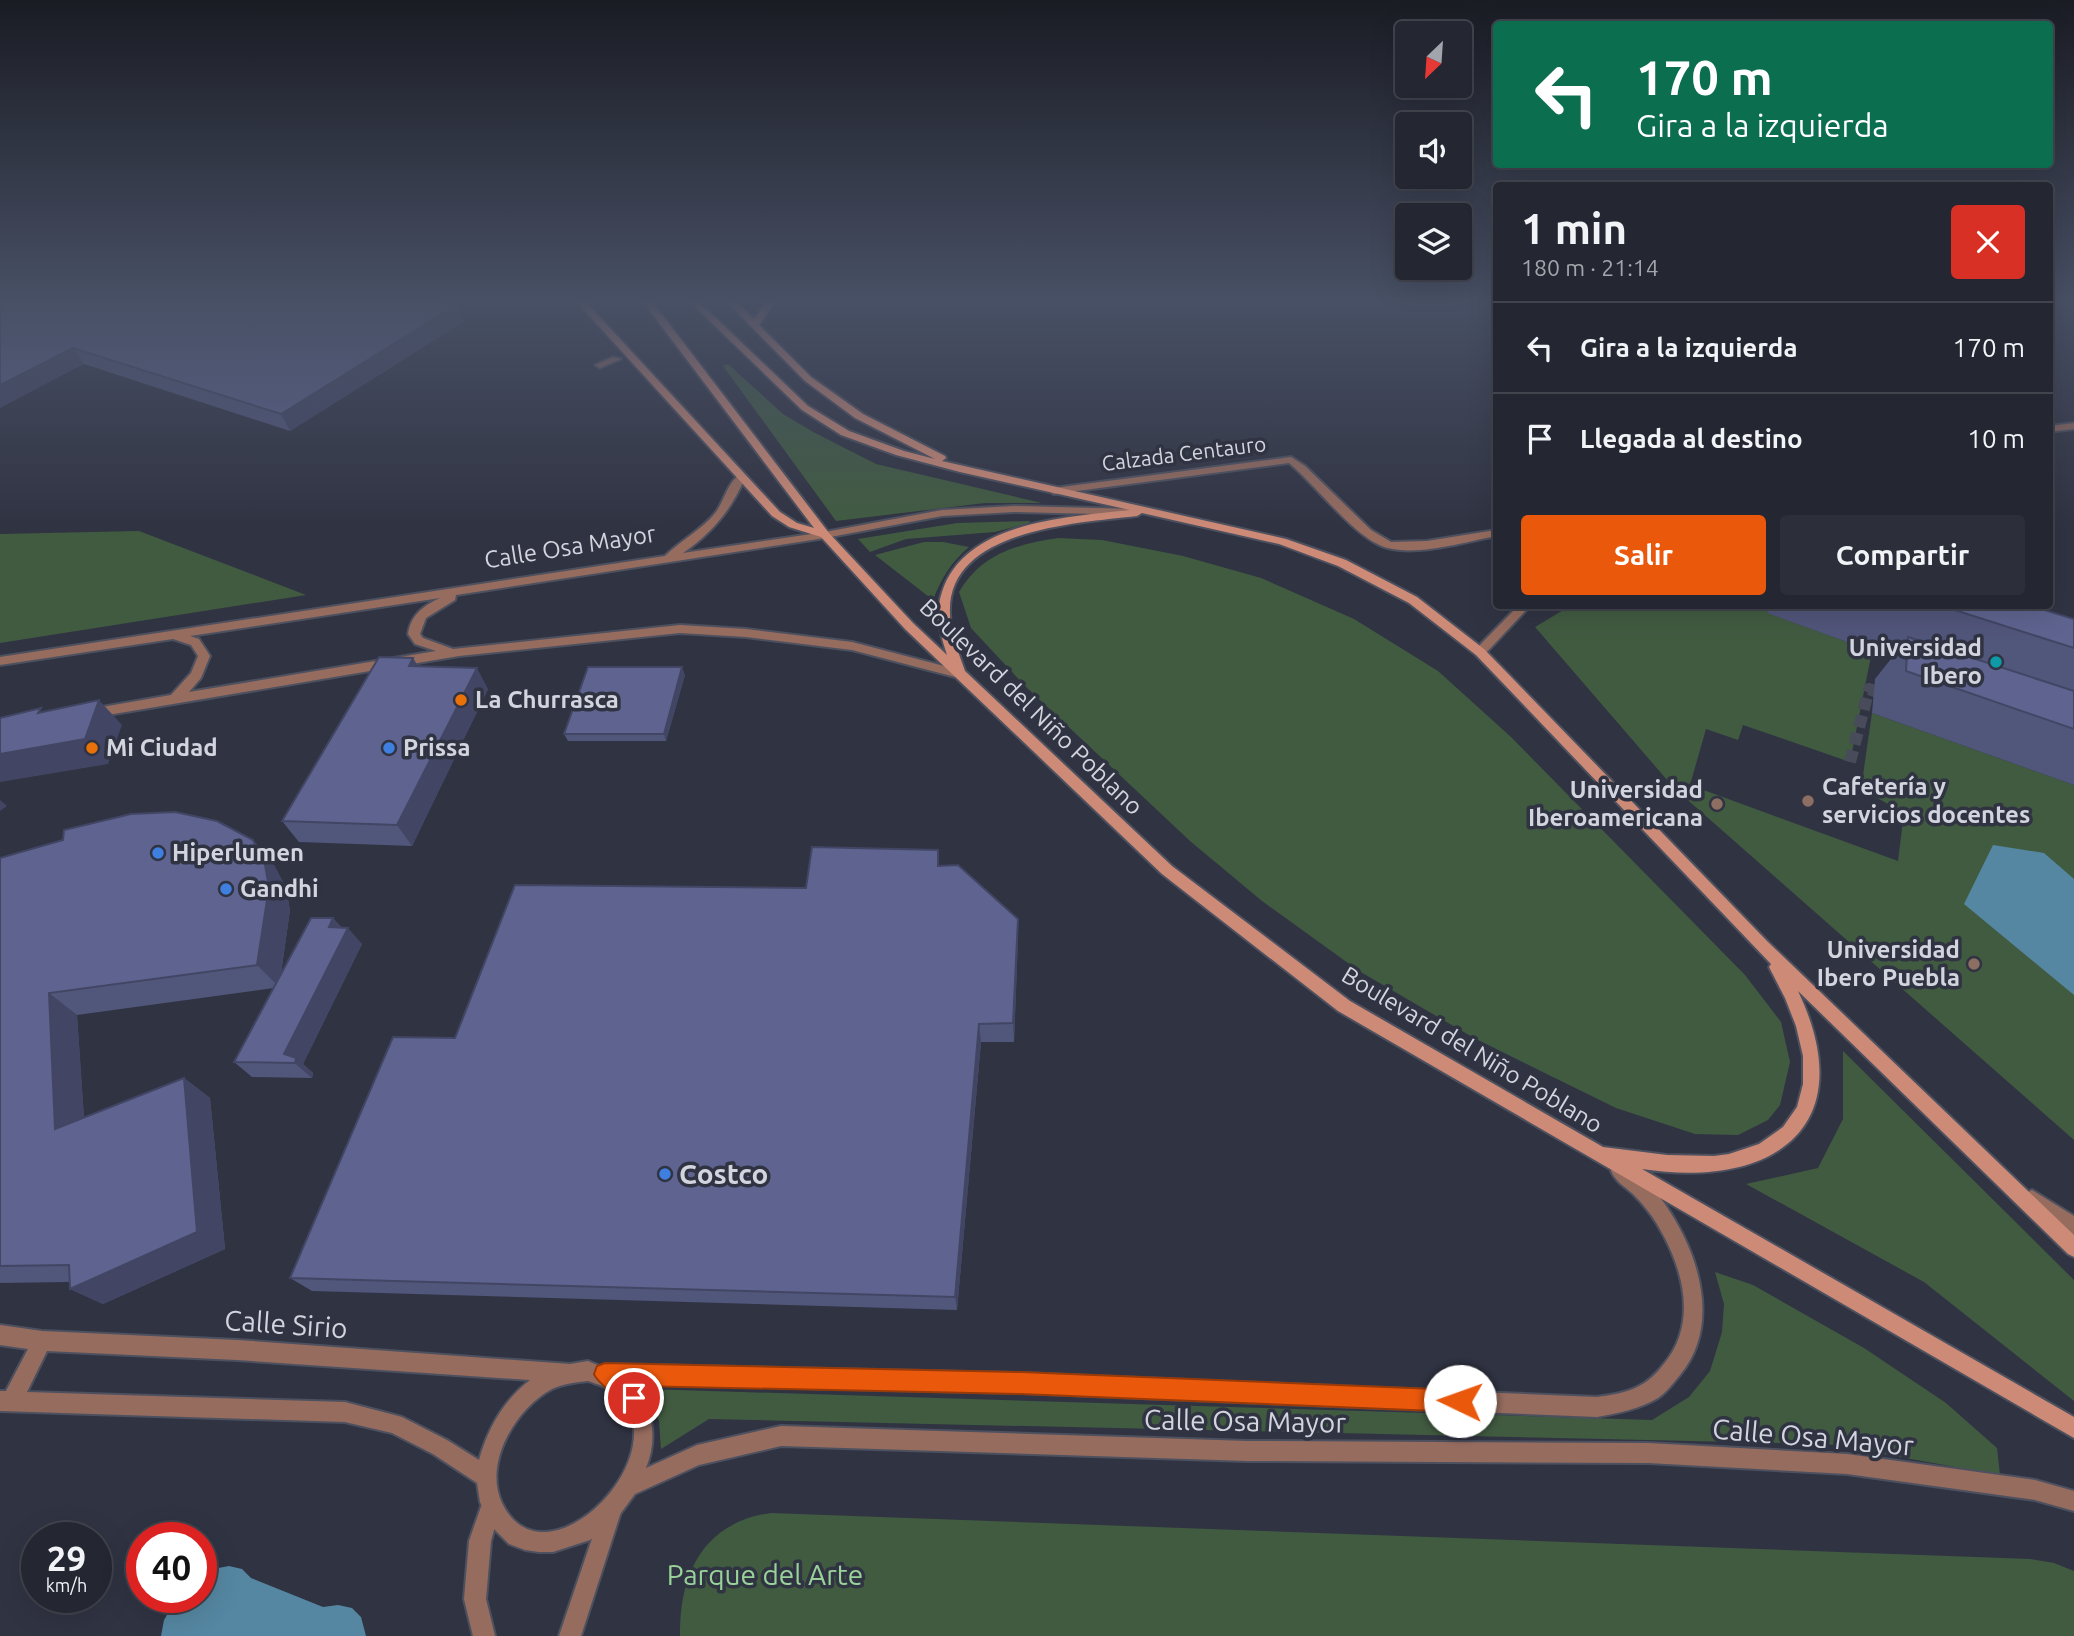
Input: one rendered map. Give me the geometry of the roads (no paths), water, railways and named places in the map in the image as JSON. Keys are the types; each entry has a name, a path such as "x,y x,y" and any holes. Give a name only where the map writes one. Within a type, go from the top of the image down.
{"main road":[{"path":"647,375 776,514 793,525 825,535"},
{"name":"Boulevard del Niño Poblano","path":"703,375 825,535 909,626 1167,870 1344,1006 2074,1428"},
{"path":"771,375 805,408 845,433 900,453 1054,491 1282,541 1342,563 1412,600 1480,652 1762,946 2074,1248"},
{"path":"804,375 859,416 964,470"},
{"path":"959,674 944,606 948,587 957,570 978,550 1013,532 1042,524 1149,512"},
{"path":"1594,1152 1648,1161 1728,1163 1761,1152 1800,1122 1809,1104 1814,1070 1810,1044 1792,993 1762,946"}],"street":[{"path":"2053,429 2074,426"},
{"name":"Calzada Centauro","path":"1054,491 1292,460 1305,469 1372,536 1387,545 1406,546 1493,533"},
{"path":"667,558 704,534 731,502 740,478"},
{"name":"Calle Osa Mayor","path":"0,661 825,535 942,513 1014,509 1149,512"},
{"path":"459,652 439,649 419,641 414,634 414,627 430,608 472,590"},
{"path":"1480,652 1521,609"},
{"path":"79,715 459,652 680,629 746,633 852,646 959,674"},
{"path":"170,635 195,642 204,656 197,675 175,699"},
{"name":"Calle Osa Mayor","path":"605,1374 1021,1383 1597,1407 1631,1401 1660,1385 1677,1367 1683,1356 1689,1344 1695,1314 1692,1282 1684,1253 1661,1212 1629,1178 1594,1152"},
{"path":"2005,1181 2074,1227"},
{"name":"Calle Sirio","path":"0,1335 42,1341 237,1350 568,1373"},
{"path":"42,1341 5,1402 345,1412 395,1424 440,1447 486,1477"},
{"path":"587,1371 605,1374 622,1384 634,1398 642,1417 642,1451 630,1486 611,1512 589,1530 565,1540 541,1542 519,1538 502,1524 491,1505 486,1477 495,1438 519,1402 534,1389 568,1373 587,1371"},
{"name":"Calle Osa Mayor","path":"630,1486 696,1455 781,1436 1248,1451 1648,1453 1847,1464 2035,1490 2074,1501"},
{"path":"484,1636 474,1599 480,1541 491,1505"},
{"path":"570,1636 611,1512"}],"water":[{"path":"1993,845 2044,853 2074,879 2074,995 1964,904"},
{"path":"229,1566 242,1569 251,1578 323,1607 338,1605 352,1608 361,1617 366,1636 161,1636 168,1613 217,1613 217,1568"}],"tunnel":[{"path":"1850,762 1869,689 1890,696"}],"place":[{"name":"Universidad Ibero","path":"1996,662"},
{"name":"La Churrasca","path":"461,700"},
{"name":"Mi Ciudad","path":"92,748"},
{"name":"Prissa","path":"389,748"},
{"name":"Cafetería y servicios docentes","path":"1808,801"},
{"name":"Universidad Iberoamericana","path":"1717,804"},
{"name":"Hiperlumen","path":"158,853"},
{"name":"Gandhi","path":"226,889"},
{"name":"Universidad Ibero Puebla","path":"1974,964"},
{"name":"Costco","path":"665,1174"}],"park label":[{"name":"Parque del Arte","path":"765,1575"}]}
